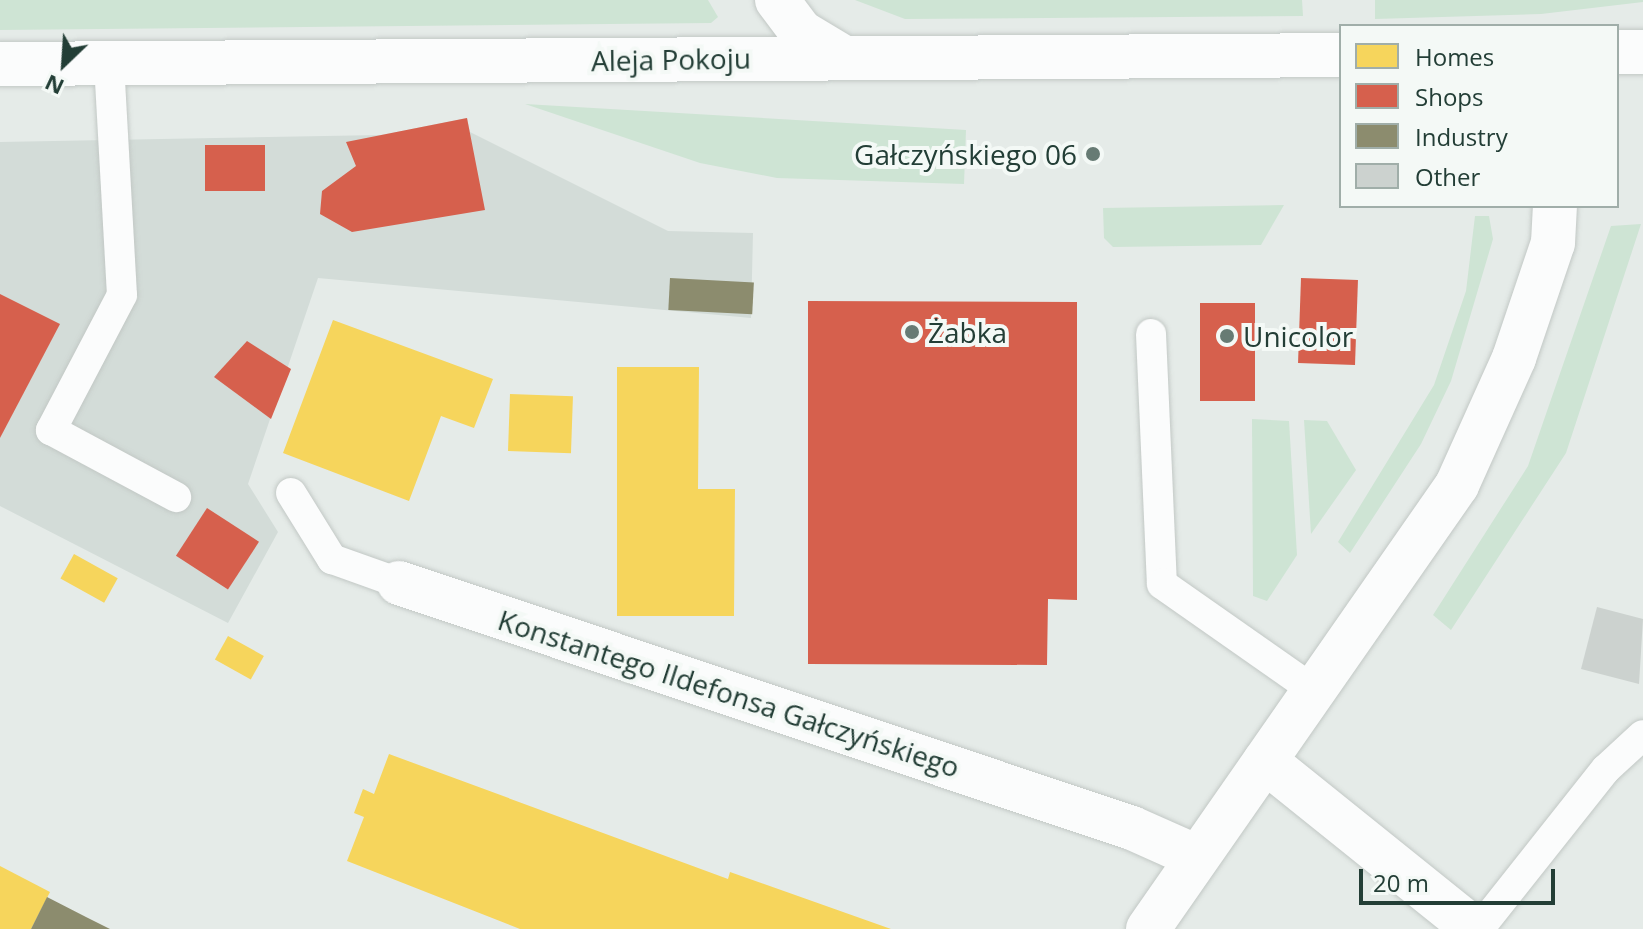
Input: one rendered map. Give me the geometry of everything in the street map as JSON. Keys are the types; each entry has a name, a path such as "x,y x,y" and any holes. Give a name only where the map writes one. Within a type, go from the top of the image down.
{"street":[{"path":"777,0 801,32 843,57"},
{"path":"1619,52 1643,52"},
{"name":"Aleja Pokoju","path":"0,64 1339,55"},
{"path":"1148,929 1421,543 1487,425 1553,243 1555,208"},
{"name":"Konstantego Ildefonsa Gałczyńskiego","path":"399,583 1132,828 1197,857"},
{"path":"1265,761 1476,929"}],"lane":[{"path":"109,63 122,295 51,430 176,497"},
{"path":"1151,334 1162,584 1315,691"},
{"name":"Konstantego Ildefonsa Gałczyńskiego","path":"291,493 332,559 399,583"},
{"path":"1476,929 1606,769 1643,735"}],"shaded area":[{"path":"467,118 470,132 668,231 753,233 751,318 318,278 248,484 278,532 228,623 0,506 0,142 381,135"}],"green space":[{"path":"0,0 708,0 718,17 711,23 0,30"},
{"path":"855,0 1302,0 1303,16 905,19"},
{"path":"1375,0 1643,2 1541,14 1375,19"},
{"path":"525,104 966,130 964,184 777,178 700,163"},
{"path":"1284,205 1261,245 1113,247 1104,238 1103,208"},
{"path":"1475,216 1489,216 1493,239 1451,381 1421,444 1350,553 1338,542 1434,385 1466,291"},
{"path":"1641,224 1566,453 1451,630 1433,615 1528,466 1611,226"},
{"path":"1252,419 1289,421 1297,555 1267,601 1253,596"},
{"path":"1304,420 1327,421 1356,470 1311,534"}],"building: Homes":[{"path":"333,320 493,379 474,428 441,416 409,501 283,453"},
{"path":"617,367 699,367 698,489 735,489 734,616 617,616"},
{"path":"510,394 573,396 571,453 508,451"},
{"path":"74,554 118,578 104,603 60,578"},
{"path":"228,636 264,656 251,679 215,660"},
{"path":"389,754 728,879 730,872 891,929 520,929 347,861 364,817 354,813 363,789 374,794"},
{"path":"0,866 50,892 31,929 0,929"}],"building: Shops":[{"path":"467,118 485,210 352,232 320,214 322,191 356,166 346,142"},
{"path":"205,145 265,145 265,191 205,191"},
{"path":"1301,278 1358,280 1355,365 1298,363"},
{"path":"0,294 60,324 0,438"},
{"path":"808,301 1077,302 1077,600 1048,599 1047,665 808,664"},
{"name":"Unicolor","path":"1200,303 1255,303 1255,401 1200,401"},
{"path":"247,341 291,369 271,419 214,377"},
{"path":"207,508 259,542 228,590 176,556"}],"building: Industry":[{"path":"670,278 754,282 752,314 668,310"},
{"path":"47,897 86,917 110,929 31,929"}],"building: Other":[{"path":"1597,607 1643,619 1639,684 1581,669"}],"place":[{"name":"Gałczyńskiego 06","path":"1093,154"},
{"name":"Żabka","path":"912,332"},
{"name":"Unicolor","path":"1227,336"}]}
